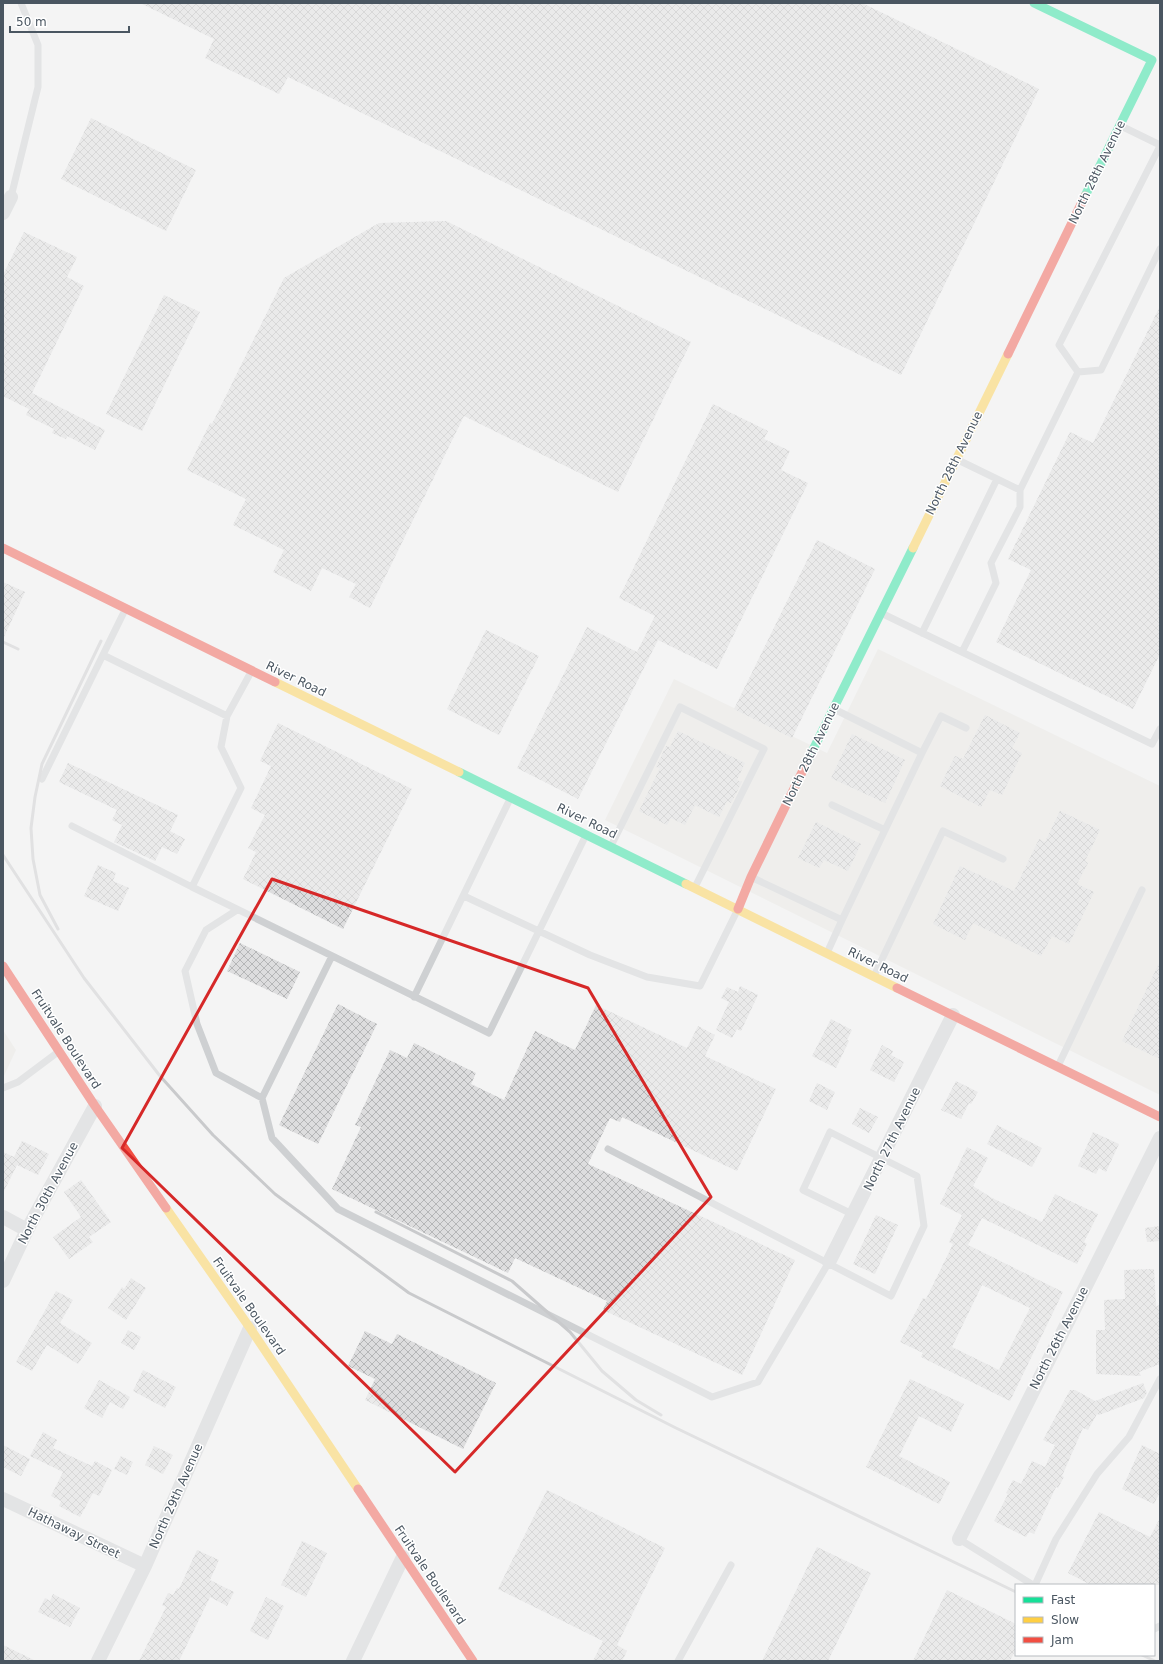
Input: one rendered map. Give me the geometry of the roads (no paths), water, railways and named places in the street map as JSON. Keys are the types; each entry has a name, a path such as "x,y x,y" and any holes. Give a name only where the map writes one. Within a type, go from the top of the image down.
{"street":[{"name":"North 28th Avenue","path":"738,909 751,877 1152,60 1034,3"},
{"path":"3,213 11,197"},
{"name":"River Road","path":"3,548 1160,1117"},
{"name":"Fruitvale Boulevard","path":"3,966 95,1106 250,1328 473,1661"},
{"name":"North 27th Avenue","path":"829,1262 854,1215 953,1015"},
{"name":"North 30th Avenue","path":"3,1281 27,1230 95,1106"},
{"name":"North 26th Avenue","path":"959,1539 1160,1138"},
{"path":"3,1217 27,1230"},
{"name":"North 29th Avenue","path":"98,1661 144,1566 250,1328"},
{"name":"Hathaway Street","path":"3,1499 144,1566"},
{"path":"353,1661 404,1557"}],"lane":[{"path":"11,197 38,87 38,45 21,3"},
{"path":"1078,372 1059,345 1160,146 1120,125"},
{"path":"1078,372 1101,370 1160,249"},
{"path":"962,652 996,583 991,563 1020,507 1020,490 1078,372"},
{"path":"956,459 1020,490"},
{"path":"922,633 997,479"},
{"path":"42,779 126,609"},
{"path":"881,613 1152,744 1160,729"},
{"path":"103,655 228,716"},
{"path":"192,887 241,788 222,747 228,716 252,670"},
{"path":"611,846 680,707 764,749 694,887"},
{"path":"833,709 922,753"},
{"path":"827,953 884,830 941,716 966,728"},
{"path":"414,997 511,797"},
{"path":"832,805 884,830"},
{"path":"72,826 237,910 490,1034 587,834"},
{"path":"874,976 943,831 1003,859"},
{"path":"751,877 842,920"},
{"path":"1057,1066 1142,890"},
{"path":"464,896 540,932"},
{"name":"North 28th Avenue","path":"540,932 590,955 647,977 700,986 738,909"},
{"path":"237,910 206,930 185,971 198,1024 216,1073 262,1098"},
{"path":"332,956 262,1098 272,1138 338,1209 712,1397 758,1382 829,1262"},
{"path":"3,1088 18,1082 59,1052"},
{"path":"608,1149 829,1262 845,1273 891,1296 924,1226 917,1176 830,1132 802,1190 854,1215"},
{"path":"1034,1584 1056,1539 1097,1474 1129,1437 1160,1379"},
{"path":"959,1539 1032,1584"},
{"path":"678,1661 731,1565"}],"railway":[{"path":"58,929 40,895 33,859 31,828 35,797 42,764 101,641"},
{"path":"3,642 18,649"},
{"path":"3,855 84,978 160,1076 213,1135 275,1194 409,1293 676,1428 1015,1592"},
{"path":"376,1212 512,1281 570,1332 602,1371 636,1400 661,1415"},
{"path":"1144,1656 1155,1661"}]}
